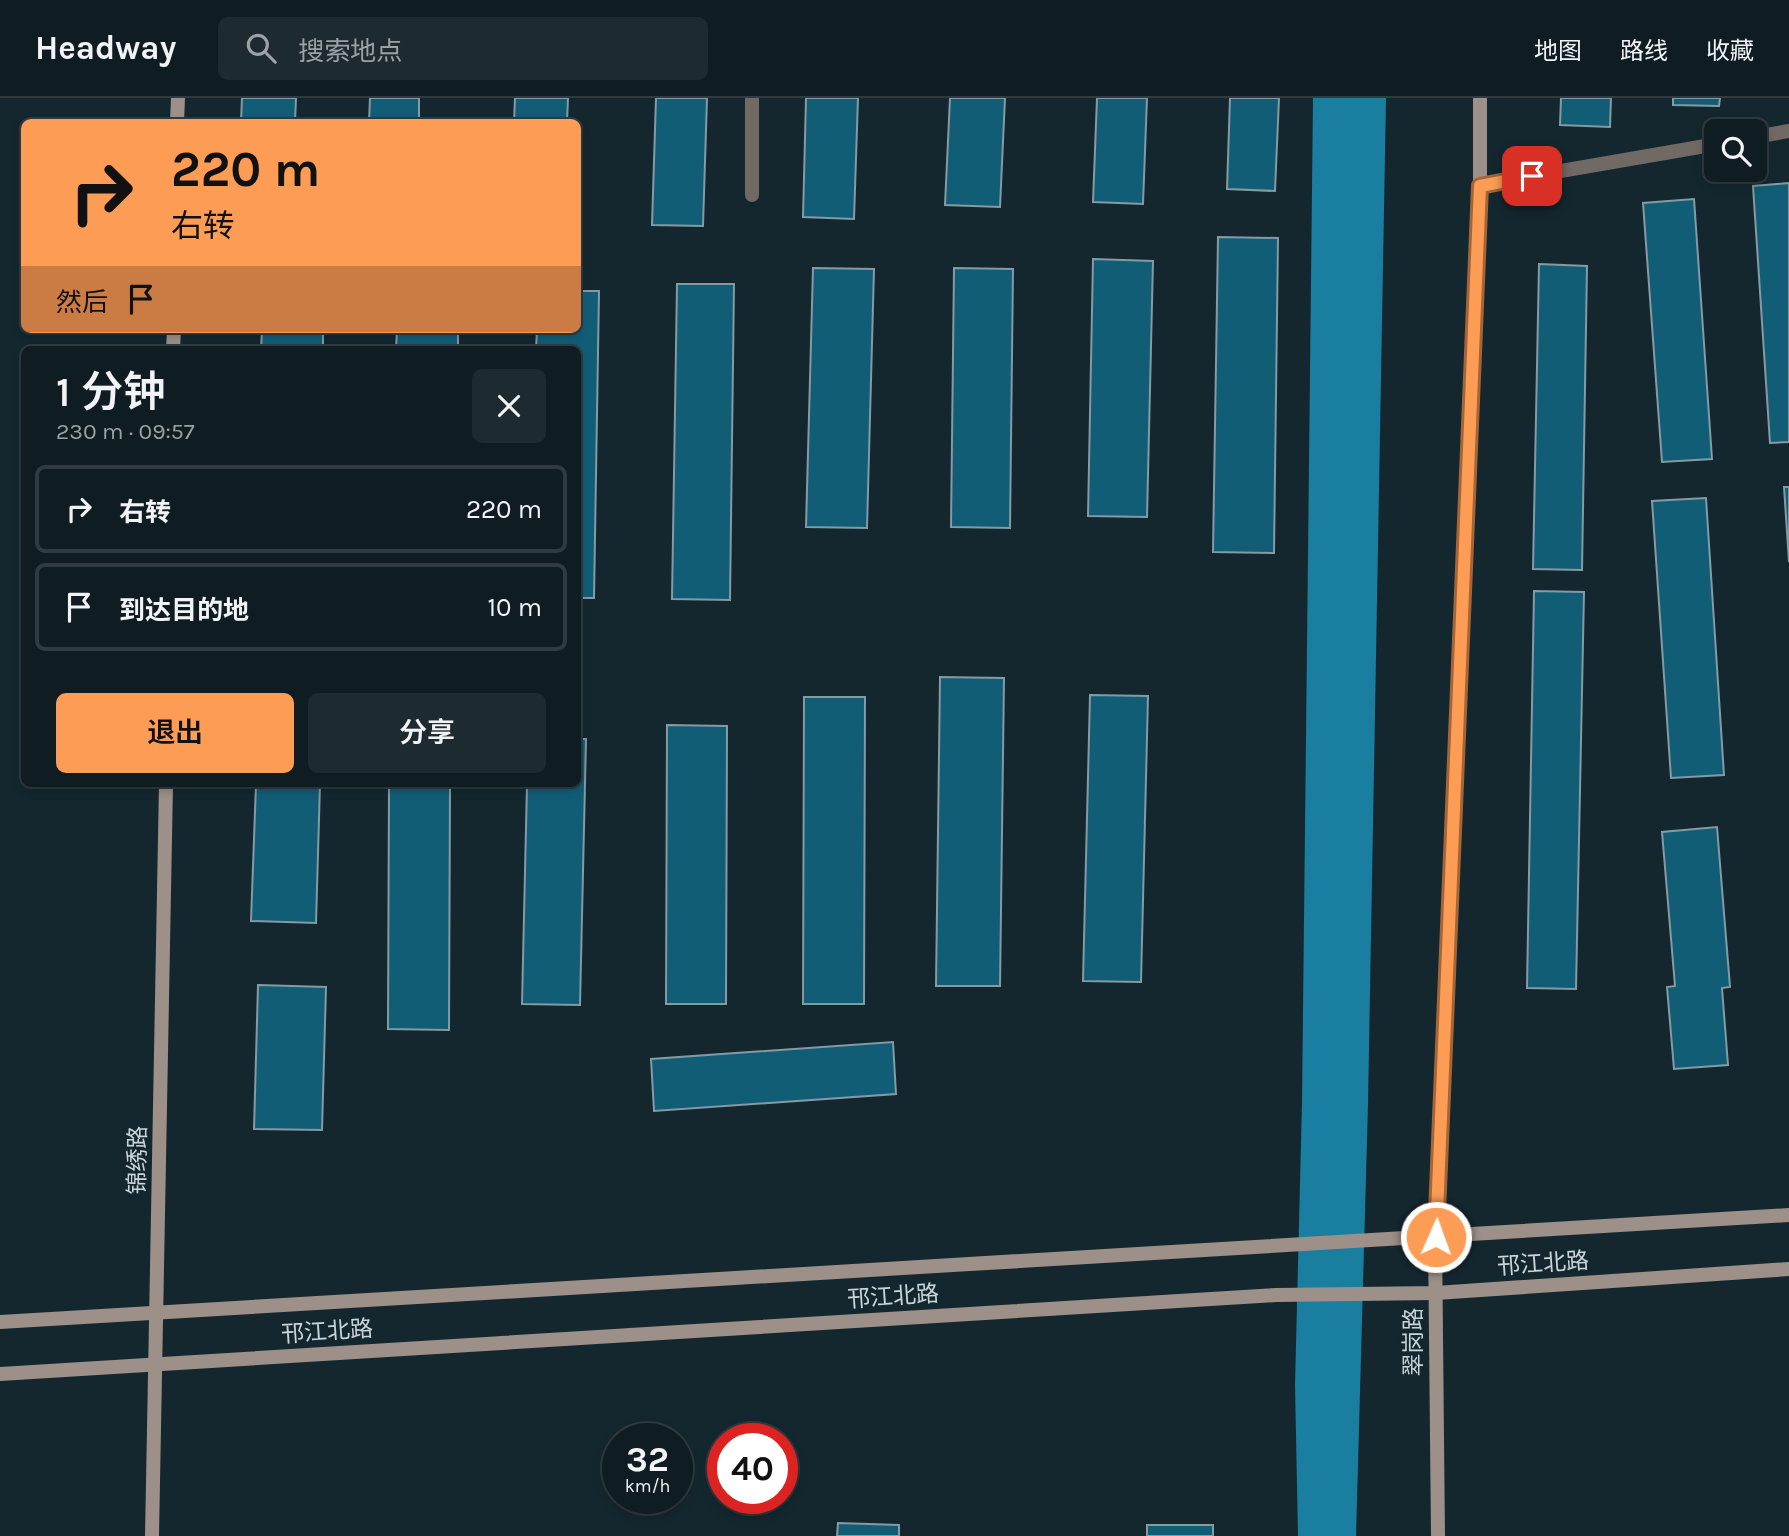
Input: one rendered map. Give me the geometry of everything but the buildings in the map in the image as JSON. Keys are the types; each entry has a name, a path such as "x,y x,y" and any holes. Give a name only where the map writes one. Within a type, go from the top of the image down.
{"main road":[{"path":"177,98 177,119"},
{"name":"翠岗路","path":"1438,1536 1436,1237 1480,186 1480,98"},
{"name":"锦绣路","path":"152,1536 166,787"},
{"name":"邗江北路","path":"0,1322 1789,1215"},
{"name":"邗江北路","path":"0,1374 1276,1295 1436,1293 1789,1269"}],"lane":[{"path":"752,98 752,195"},
{"path":"1767,135 1789,131"},
{"path":"1480,186 1704,146"}],"water":[{"path":"1313,98 1386,98 1368,1104 1356,1536 1298,1536 1295,1385 1302,1102"}],"route":[{"path":"1436,1237 1480,186 1532,176"}]}
